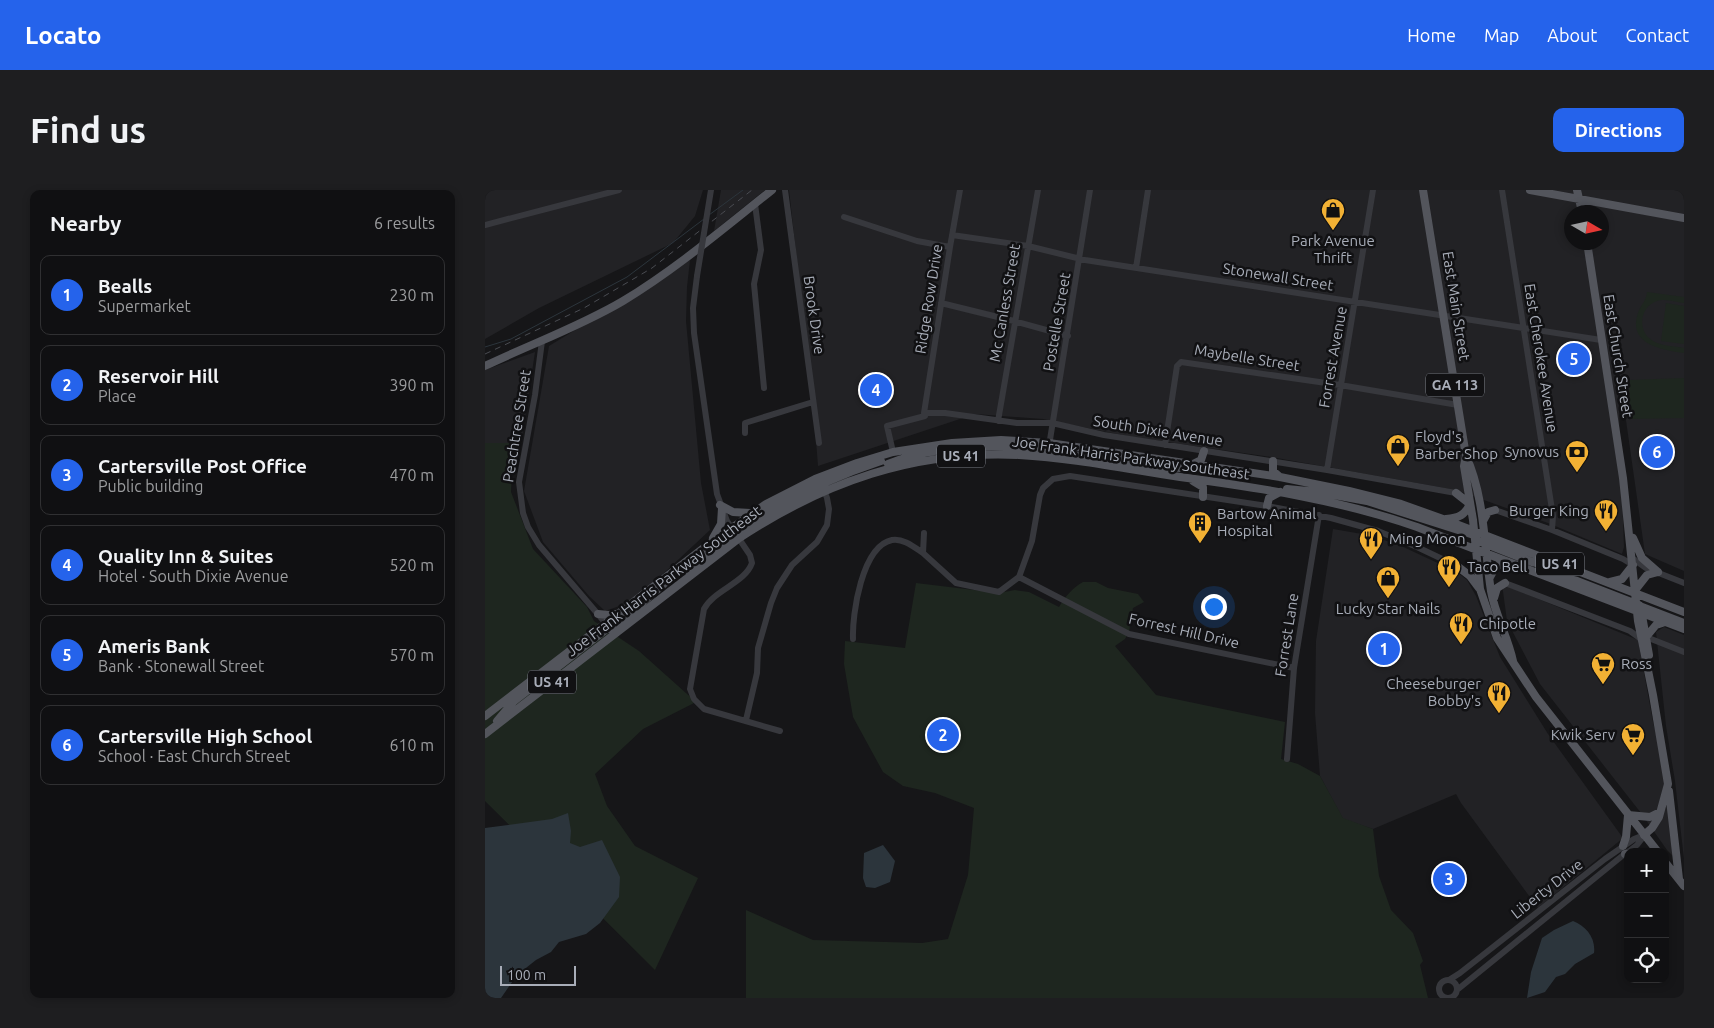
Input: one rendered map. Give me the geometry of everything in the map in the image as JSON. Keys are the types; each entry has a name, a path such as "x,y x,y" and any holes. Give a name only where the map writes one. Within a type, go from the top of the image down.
{"main road":[{"path":"485,366 609,309 643,288 772,190"},
{"name":"East Main Street","path":"1423,190 1467,456 1474,476 1479,501 1485,553 1494,601 1508,640 1513,661"},
{"path":"1530,190 1684,218"},
{"path":"1577,190 1581,205"},
{"name":"East Church Street","path":"1588,250 1617,433 1639,608 1667,784 1661,812 1654,825 1644,835"},
{"name":"Joe Frank Harris Parkway Southeast","path":"485,716 610,628 671,590 735,533 755,511 784,494 822,476 857,463 893,452 946,444 993,441 1184,477 1334,502 1372,512 1476,554 1485,553 1539,574 1639,608 1684,630"},
{"path":"735,533 740,532 792,499 827,482 893,457 903,450"},
{"path":"1048,451 1159,467 1194,470 1218,468"},
{"name":"Joe Frank Harris Parkway Southeast","path":"610,628 618,613 709,544 773,516 823,490 875,472 930,460 1048,451 1193,464 1280,477 1368,495 1443,519 1474,536 1483,534 1608,582 1636,587 1653,600 1684,612"},
{"path":"1193,464 1201,460 1204,451"},
{"name":"East Main Street","path":"1467,456 1464,466 1481,589 1497,638 1536,697 1654,848"},
{"path":"1273,461 1273,471 1280,477"},
{"path":"1184,477 1201,485 1203,497"},
{"path":"1456,493 1462,491 1467,483"},
{"path":"1269,490 1307,490 1361,500 1411,514 1474,536 1484,544 1541,564 1558,569 1577,571"},
{"path":"1267,506 1271,496 1281,492"},
{"path":"1443,519 1457,518 1462,515 1470,504 1456,493"},
{"path":"1479,501 1495,510"},
{"path":"709,544 720,527 721,507 736,513 755,511"},
{"path":"1482,522 1485,514 1495,510"},
{"path":"1629,530 1642,558 1658,572"},
{"path":"1457,566 1470,566 1476,554"},
{"path":"1608,582 1619,581 1626,575 1632,558"},
{"path":"1505,583 1490,577 1496,566 1511,563"},
{"path":"487,732 514,702 658,589 682,564"},
{"path":"1457,566 1469,575 1481,589"},
{"path":"1636,587 1647,575 1658,572"},
{"path":"1494,601 1497,588 1505,583"},
{"path":"1639,608 1684,623"},
{"name":"East Church Street","path":"1639,608 1639,625 1644,638"},
{"path":"597,614 609,615 618,613"},
{"path":"1644,638 1656,625 1665,622"},
{"path":"485,721 495,708"},
{"path":"1667,784 1679,879"},
{"path":"1626,848 1629,815 1650,817 1661,812"},
{"path":"1669,867 1684,886"}],"street":[{"path":"485,225 619,190"},
{"path":"711,190 693,308 694,333 713,475 721,507 735,533 750,554 752,566 706,605 701,622 691,684 692,694 704,709 780,730"},
{"name":"Brook Drive","path":"785,190 819,443"},
{"name":"Ridge Row Drive","path":"924,413 960,190"},
{"name":"Mc Canless Street","path":"998,420 1038,190"},
{"name":"Postelle Street","path":"1048,451 1090,190"},
{"path":"1136,268 1148,190"},
{"name":"Forrest Avenue","path":"1327,470 1373,190"},
{"name":"East Cherokee Avenue","path":"1502,190 1553,516 1552,530"},
{"path":"755,204 761,250 753,284 763,388"},
{"path":"844,217 917,241 950,247"},
{"name":"Stonewall Street","path":"952,234 1028,246 1080,259 1601,340"},
{"path":"941,303 1068,336"},
{"name":"Peachtree Street","path":"542,341 535,395 519,482 521,506 525,520 535,539 610,628"},
{"name":"Maybelle Street","path":"1165,445 1179,362 1340,385 1459,405"},
{"path":"745,433 745,423 813,402"},
{"name":"South Dixie Avenue","path":"893,452 887,426 925,416 924,413 945,413 1017,423 1052,424 1103,436 1273,461 1456,493"},
{"path":"853,639 852,623 858,592 872,555 879,546 893,540 909,544 923,553 956,583 999,592 1019,577 1032,542 1041,491 1053,478 1070,476 1319,515 1372,529 1457,566"},
{"path":"746,720 757,673 758,648 771,602 777,588 792,565 817,542 827,525 829,504 823,490"},
{"path":"1495,510 1552,530 1610,554 1623,558 1632,558 1646,568 1684,583"},
{"name":"Forrest Lane","path":"1287,759 1294,668 1319,515"},
{"path":"923,553 924,532"},
{"path":"1610,554 1627,567 1626,575"},
{"name":"Forrest Hill Drive","path":"1019,577 1129,634 1294,668"},
{"path":"1505,583 1684,652"},
{"path":"1630,631 1639,625"},
{"name":"Liberty Drive","path":"1628,848 1634,839 1644,835"},
{"name":"Liberty Drive","path":"1449,980 1549,904 1624,853"},
{"name":"Liberty Drive","path":"1457,990 1624,854"},
{"path":"1549,904 1555,911"},
{"path":"1532,917 1538,925"},
{"path":"1477,960 1481,969"},
{"path":"1445,980 1449,980 1455,983 1457,990 1452,997 1448,998 1441,994 1439,988 1445,980"}],"shaded area":[{"path":"485,190 703,190 695,216 673,243 539,308 485,339"},
{"path":"721,190 765,190 714,231"},
{"path":"789,190 1684,190 1684,571 1645,554 1617,357 1624,547 1622,554 1548,523 1456,490 1271,457 1132,437 1043,419 975,414 818,466 813,402"},
{"path":"690,260 686,321 701,483 710,530 634,601 605,611 589,596 543,542 524,491 549,346"},
{"path":"1647,292 1684,297 1684,303 1663,300 1651,304 1644,314 1642,326 1644,332 1653,341 1684,348 1684,353 1657,347 1642,339 1636,324 1638,313"},
{"path":"1666,303 1684,306 1684,344 1661,341"},
{"path":"535,352 521,444 485,443 485,370"},
{"path":"1684,378 1684,418 1630,419 1629,380"},
{"path":"485,443 513,443 511,492 533,549 587,607 594,621 639,651 696,702 643,729 595,774 607,806 635,846 698,878 655,970 485,801"},
{"path":"1333,529 1368,535 1399,545 1457,572 1467,580 1476,596 1500,657 1548,734 1623,838 1538,908 1456,794 1373,829 1343,819 1320,776 1315,713 1316,641"},
{"path":"1083,582 1096,582 1108,588 1138,594 1144,602 1133,608 1129,632 1125,639 1115,646 1156,695 1285,722 1281,759 1298,764 1320,776 1343,818 1373,829 1379,876 1391,910 1413,933 1423,961 1420,965 1428,998 746,998 746,910 813,940 922,943 948,939 968,875 974,808 935,793 903,786 883,772 853,717 844,664 845,641 905,648 916,583 999,593 1015,590 1029,592 1059,607 1064,599"},
{"path":"1502,584 1638,640 1653,722 1668,784 1674,857 1669,852 1669,848 1666,848 1641,813 1540,684 1507,621"},
{"path":"1664,627 1684,635 1684,859 1675,781 1666,726 1656,632"},
{"path":"568,813 571,831 570,843 580,847 602,840 620,877 619,897 600,923 586,934 559,942 551,952 536,960 517,975 501,998 485,998 485,828 552,819"},
{"path":"883,845 895,861 890,882 875,888 866,887 863,878 864,853"},
{"path":"1573,921 1589,933 1593,942 1594,953 1575,964 1565,974 1556,977 1545,992 1527,998 1531,972 1542,938"}],"waterway":[{"path":"709,215 743,190"},
{"path":"485,347 511,339 627,277 704,219"}],"railway":[{"path":"485,354 584,308 652,268 752,190"}],"place":[{"name":"Park Avenue Thrift","path":"1333,231"},
{"name":"Ameris Bank","path":"1574,359"},
{"name":"Quality Inn & Suites","path":"876,390"},
{"name":"Cartersville High School","path":"1657,452"},
{"name":"Floyd's Barber Shop","path":"1398,467"},
{"name":"Synovus","path":"1577,473"},
{"name":"Burger King","path":"1606,532"},
{"name":"Bartow Animal Hospital","path":"1200,544"},
{"name":"Ming Moon","path":"1371,560"},
{"name":"Taco Bell","path":"1449,588"},
{"name":"Lucky Star Nails","path":"1388,599"},
{"name":"Chipotle","path":"1461,645"},
{"name":"Bealls","path":"1384,649"},
{"name":"Ross","path":"1603,685"},
{"name":"Cheeseburger Bobby's","path":"1499,714"},
{"name":"Reservoir Hill","path":"943,735"},
{"name":"Kwik Serv","path":"1633,756"},
{"name":"Cartersville Post Office","path":"1449,879"}]}
